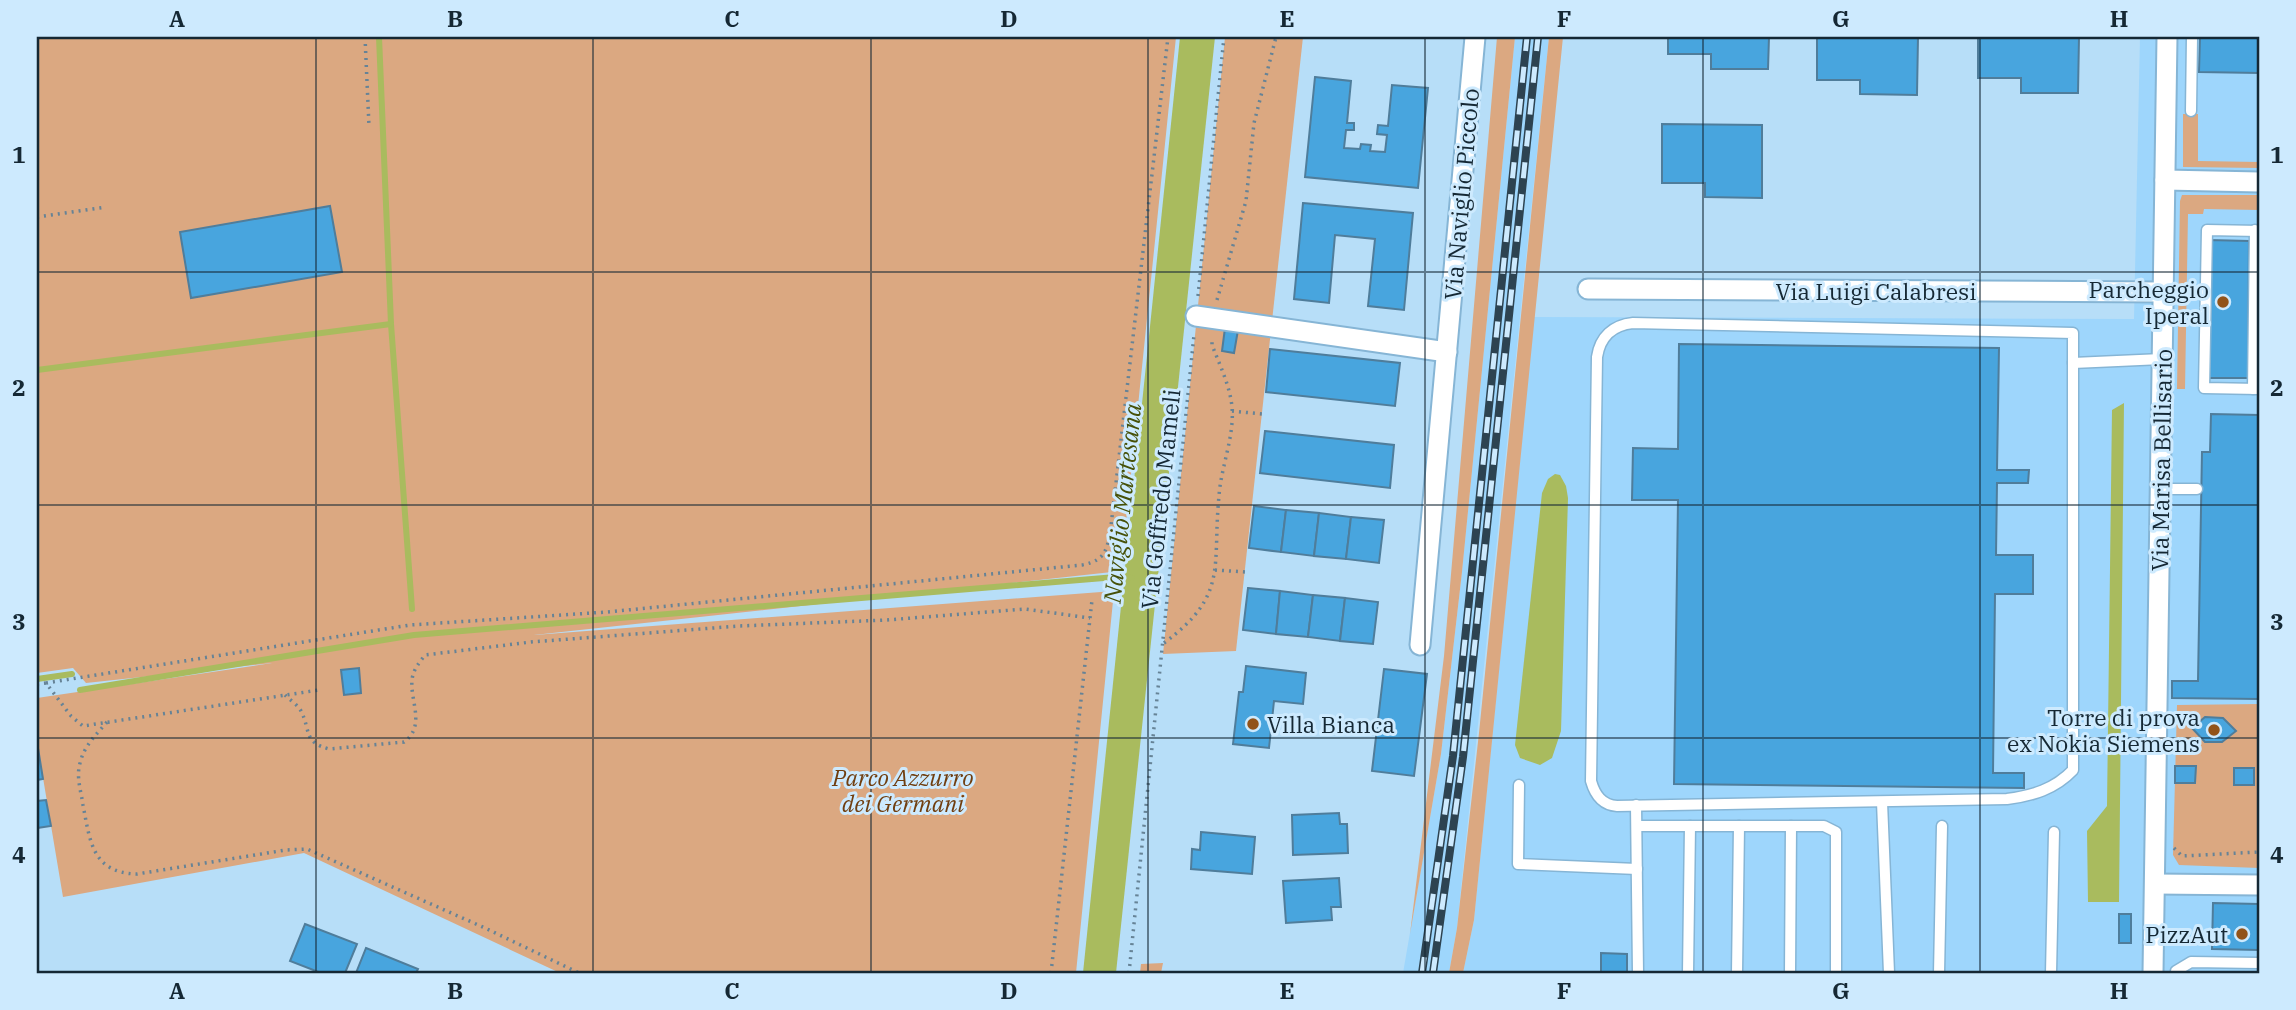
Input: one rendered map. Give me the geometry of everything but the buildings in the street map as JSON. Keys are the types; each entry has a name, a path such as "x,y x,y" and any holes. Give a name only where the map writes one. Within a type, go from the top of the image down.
{"street":[{"name":"Via Naviglio Piccolo","path":"1420,645 1475,37"},
{"name":"Via Marisa Bellisario","path":"2153,973 2167,37"},
{"path":"2165,180 2259,182"},
{"name":"Via Luigi Calabresi","path":"1588,289 2163,292"},
{"path":"1204,317 1447,352"},
{"path":"2155,884 2259,885"}],"lane":[{"path":"2191,111 2192,37"},
{"path":"2207,230 2257,230 2256,389 2204,388 2207,230"},
{"path":"1633,323 2073,333 2073,770 2057,784 2020,797 1882,802 1617,806 1605,804 1596,794 1591,780 1596,365 1601,343 1610,331 1618,326 1633,323"},
{"path":"2073,363 2162,359"},
{"path":"2161,489 2197,489"},
{"path":"1519,785 1518,864 1637,869"},
{"path":"1882,802 1889,973"},
{"path":"1636,806 1638,973"},
{"path":"1637,826 1824,826 1836,832 1836,973"},
{"path":"1688,973 1690,826"},
{"path":"1737,973 1739,826"},
{"path":"1790,973 1791,826"},
{"path":"1939,973 1942,826"},
{"path":"2051,973 2054,832"},
{"path":"2176,973 2191,962 2259,962"}],"path":[{"path":"365,37 369,126"},
{"path":"37,684 410,625 607,612 1096,562 1102,557 1111,526 1168,37"},
{"name":"Via Goffredo Mameli","path":"1129,973 1163,643 1204,317 1224,37"},
{"path":"1163,643 1183,629 1201,608 1212,586 1215,570 1219,497 1232,411 1229,390 1204,317 1222,279 1246,201 1254,123 1276,37"},
{"path":"37,217 106,207"},
{"path":"1232,411 1262,414"},
{"path":"1215,570 1246,572"},
{"path":"1051,973 1092,600"},
{"path":"285,695 300,710 309,738 318,746 329,749 404,742 411,737 415,725 416,706 412,681 417,665 425,656 531,642 739,626 887,620 1025,609 1090,618"},
{"path":"46,683 71,716 83,726 319,690"},
{"path":"107,722 83,752 78,777 91,844 99,859 113,869 136,874 300,848 313,851 579,973"},
{"path":"2167,842 2182,856 2259,852"}],"shaded area":[{"path":"1180,37 1215,37 1116,973 1083,973"},
{"path":"1515,37 1549,37 1457,928 1449,973 1403,973 1441,754 1462,572"},
{"path":"2140,37 2259,37 2259,973 1463,973 1474,920 1534,317 2134,319"},
{"path":"2124,403 2119,902 2088,902 2087,831 2107,806 2112,410"},
{"path":"1555,474 1560,475 1566,486 1568,498 1561,731 1552,758 1540,765 1520,758 1515,745 1542,493 1548,479"}],"green space":[{"name":"Parco Azzurro dei Germani","path":"37,37 1176,37 1121,571 534,635 1114,591 1076,973 560,973 304,853 63,897 37,742 37,698 272,663 86,683 73,668 37,673"},
{"path":"1225,37 1303,37 1236,651 1163,654"},
{"path":"1497,37 1515,37 1462,572 1441,754 1410,934 1444,656"},
{"path":"1549,37 1563,37 1474,920 1463,973 1449,973 1457,928 1479,733"},
{"path":"2183,114 2198,114 2198,161 2259,162 2259,168 2183,167"},
{"path":"2182,195 2259,195 2259,210 2204,209 2203,214 2188,214 2185,389 2177,389 2180,201"},
{"path":"2259,704 2259,868 2179,865 2173,855 2177,705"},
{"path":"1163,963 1161,973 1140,973 1141,964"}],"waterway":[{"path":"379,37 391,324 412,609"},
{"path":"37,370 391,324"},
{"name":"Naviglio Martesana","path":"80,690 414,635 1116,577 1132,578"},
{"path":"37,679 72,674"}],"railway":[{"path":"1422,973 1453,756 1527,37"},
{"path":"1433,973 1463,757 1538,37"}],"place":[{"name":"Parcheggio Iperal","path":"2223,302"},
{"name":"Villa Bianca","path":"1253,724"},
{"name":"Torre di prova ex Nokia Siemens","path":"2214,730"},
{"name":"PizzAut","path":"2242,934"}]}
